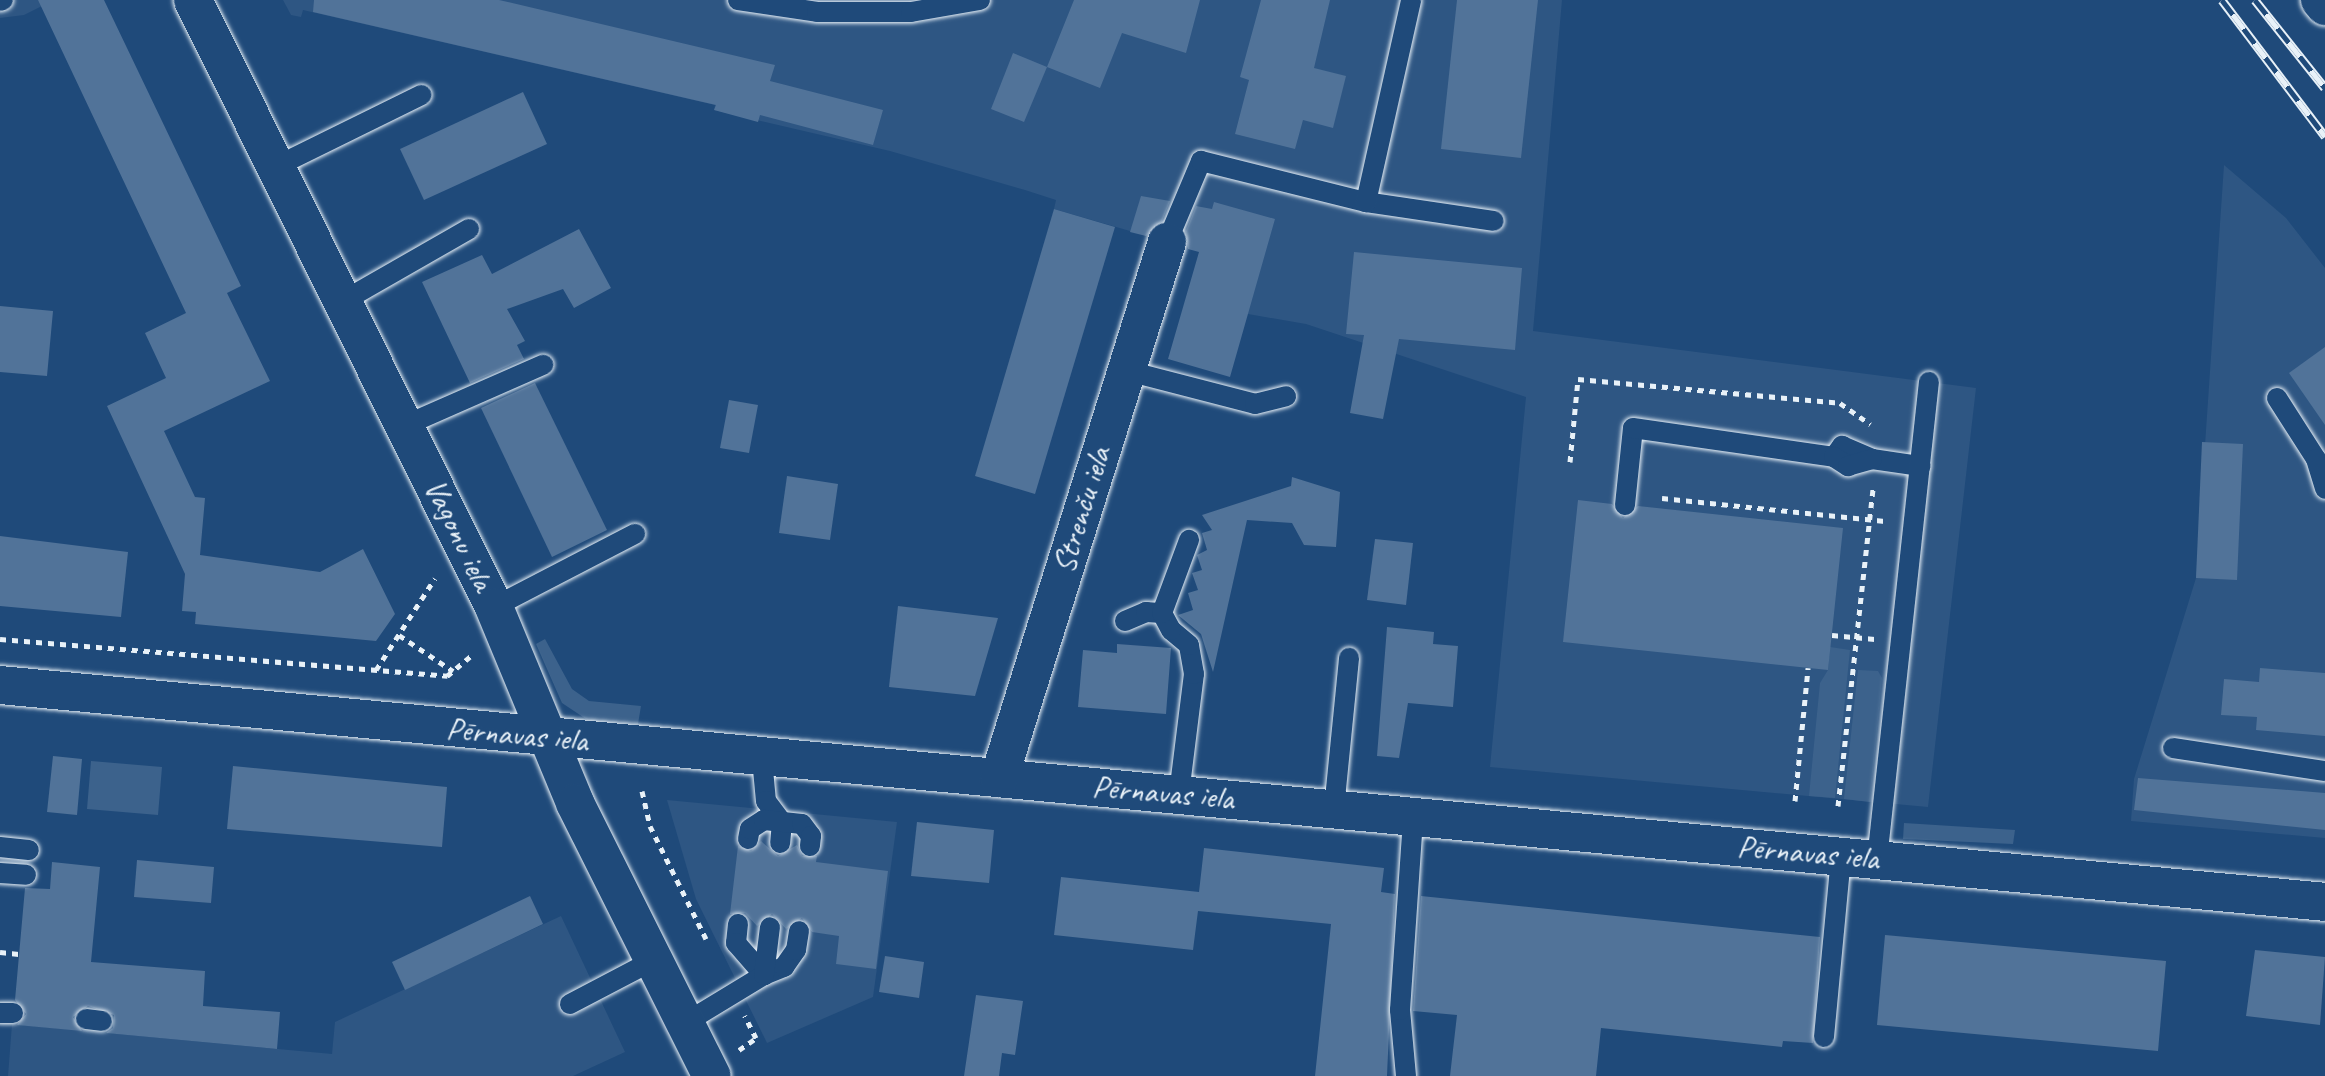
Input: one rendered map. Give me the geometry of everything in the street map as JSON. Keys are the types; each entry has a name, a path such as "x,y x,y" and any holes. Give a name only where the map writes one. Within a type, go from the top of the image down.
{"street":[{"name":"Vagonu iela","path":"193,0 345,300 494,607 544,737 685,1023 726,1071"},
{"path":"2320,0 2325,6"},
{"name":"Strenču iela","path":"999,778 1124,370 1167,242"},
{"name":"Pērnavas iela","path":"0,685 762,759 1179,794 2325,902"}],"lane":[{"path":"738,0 817,12 867,5 911,12 980,0"},
{"path":"1366,202 1411,0"},
{"path":"277,166 421,95"},
{"path":"1167,242 1201,161 1366,202 1494,221"},
{"path":"345,300 469,229"},
{"path":"406,425 543,365"},
{"path":"1124,370 1255,404 1286,396"},
{"path":"1824,1037 1901,641 1898,604 1914,524 1929,382"},
{"path":"2277,398 2316,459 2325,489"},
{"path":"1625,505 1633,428 1834,457 1848,466 1874,459 1920,466"},
{"path":"494,607 635,534"},
{"path":"1179,794 1194,674 1189,645 1171,630 1162,613 1189,540"},
{"path":"1125,621 1146,612 1162,613"},
{"path":"1334,809 1349,658"},
{"path":"2173,748 2325,771"},
{"path":"762,759 766,801 781,833"},
{"path":"1406,1076 1400,1010 1413,817"},
{"path":"748,839 750,829 764,820 781,833"},
{"path":"781,833 802,824 811,836 810,846"},
{"path":"0,847 29,850"},
{"path":"0,873 26,875"},
{"path":"738,924 736,943 764,975"},
{"path":"764,975 770,927"},
{"path":"685,1023 764,975 784,967 796,950 799,931"},
{"path":"570,1004 654,960"}],"path":[{"path":"1570,462 1578,379 1840,403 1880,431 1874,459 1838,806"},
{"path":"1662,498 1914,524"},
{"path":"376,670 435,578"},
{"path":"399,635 453,671"},
{"path":"1832,635 1901,641"},
{"path":"0,639 447,676 471,655 510,646"},
{"path":"1795,801 1808,668"},
{"path":"642,791 650,826 756,1038 739,1049 726,1071"},
{"path":"0,952 19,954"}],"shaded area":[{"path":"0,0 54,0 24,15 0,18"},
{"path":"283,0 1562,0 1533,331 1976,388 1928,807 1490,767 1526,397 1306,324 1248,314 1199,251 1054,209 1056,200 1025,190 890,151 714,110 715,105 303,10 301,17 291,15"},
{"path":"2224,165 2286,218 2325,268 2325,838 2131,821 2134,779 2196,578"},
{"path":"545,639 572,689 589,701 641,706 638,724 589,721 562,703 536,644"},
{"path":"1830,647 1850,650 1835,798 1809,796 1820,683 1828,670"},
{"path":"1858,670 1878,671 1882,678 1870,802 1844,799"},
{"path":"91,761 162,767 158,815 87,809"},
{"path":"667,800 897,822 873,997 767,1043 696,899"},
{"path":"1904,823 2015,830 2013,844 1903,839"},
{"path":"561,916 625,1052 573,1076 8,1076 12,1024 332,1054 335,1022"}],"building":[{"path":"38,0 104,0 241,286 227,293 270,381 164,431 195,497 205,498 200,555 320,572 363,549 395,614 376,641 195,624 196,612 182,611 185,574 107,406 166,378 145,333 186,313"},
{"path":"314,0 499,0 775,65 770,81 883,110 873,145 760,115 758,122 714,110 716,105 313,12"},
{"path":"1074,0 1200,0 1186,53 1122,33 1100,88 1047,67"},
{"path":"1261,0 1330,0 1314,68 1346,76 1333,128 1303,120 1295,149 1235,134 1249,80 1240,77"},
{"path":"1457,0 1538,0 1521,158 1441,149"},
{"path":"1013,53 1047,67 1024,122 991,109"},
{"path":"523,92 547,144 424,200 400,149"},
{"path":"1141,196 1170,201 1162,221 1146,236 1130,232"},
{"path":"1214,202 1275,219 1230,377 1168,359 1199,252 1188,249 1186,231 1196,206 1212,209"},
{"path":"1054,209 1115,227 1035,494 975,476"},
{"path":"579,229 611,288 574,308 563,289 507,309 525,341 517,345 524,359 470,383 422,282 482,255 492,274"},
{"path":"1354,252 1522,268 1515,350 1399,339 1383,419 1350,413 1364,335 1346,334"},
{"path":"0,306 53,311 47,376 0,372"},
{"path":"2325,347 2325,425 2289,373"},
{"path":"535,383 607,530 552,557 481,408"},
{"path":"729,400 758,405 749,453 720,448"},
{"path":"2202,442 2243,444 2237,580 2196,578"},
{"path":"787,476 838,484 830,540 779,533"},
{"path":"1292,477 1340,492 1336,547 1304,545 1292,523 1247,520 1213,672 1201,634 1178,615 1193,610 1188,593 1198,590 1192,573 1202,570 1197,555 1207,550 1202,533 1212,530 1202,515 1291,486"},
{"path":"1578,500 1612,504 1623,518 1638,506 1843,528 1828,670 1563,642"},
{"path":"0,536 128,552 121,617 0,606"},
{"path":"1375,539 1413,543 1406,605 1367,600"},
{"path":"898,606 998,618 975,696 889,687"},
{"path":"1387,627 1434,632 1433,644 1458,646 1453,707 1408,703 1399,758 1377,756"},
{"path":"1117,644 1171,648 1166,714 1078,707 1083,650 1117,653"},
{"path":"2260,668 2325,673 2325,736 2256,730 2257,717 2221,715 2224,679 2259,682"},
{"path":"53,756 82,759 77,815 47,812"},
{"path":"233,766 447,787 442,847 227,829"},
{"path":"2138,778 2325,793 2325,830 2134,810"},
{"path":"917,822 994,830 989,883 911,876"},
{"path":"761,841 778,856 797,845 802,856 817,856 816,862 888,871 876,969 836,964 839,936 812,932 802,918 786,929 772,914 757,926 745,913 730,914 738,846 751,851"},
{"path":"1204,848 1384,868 1381,892 1395,894 1387,1076 1315,1076 1331,924 1198,911 1193,950 1054,935 1061,877 1199,892"},
{"path":"137,860 214,867 211,903 134,897"},
{"path":"52,862 100,867 91,962 205,971 203,1006 280,1012 277,1049 106,1033 113,1028 114,1015 88,1006 73,1017 82,1031 17,1025 26,1014 15,1000 25,888 50,889"},
{"path":"530,896 543,924 405,990 392,962"},
{"path":"1421,896 1820,937 1813,1043 1783,1041 1782,1047 1601,1028 1596,1076 1450,1076 1457,1015 1413,1011"},
{"path":"1885,935 2166,961 2158,1051 1877,1025"},
{"path":"2255,950 2325,957 2320,1025 2246,1016"},
{"path":"885,956 924,962 919,998 879,992"},
{"path":"976,995 1023,1001 1015,1055 1002,1053 999,1076 964,1076"}],"railway":[{"path":"2222,0 2325,136"},
{"path":"2255,0 2325,88"}]}
